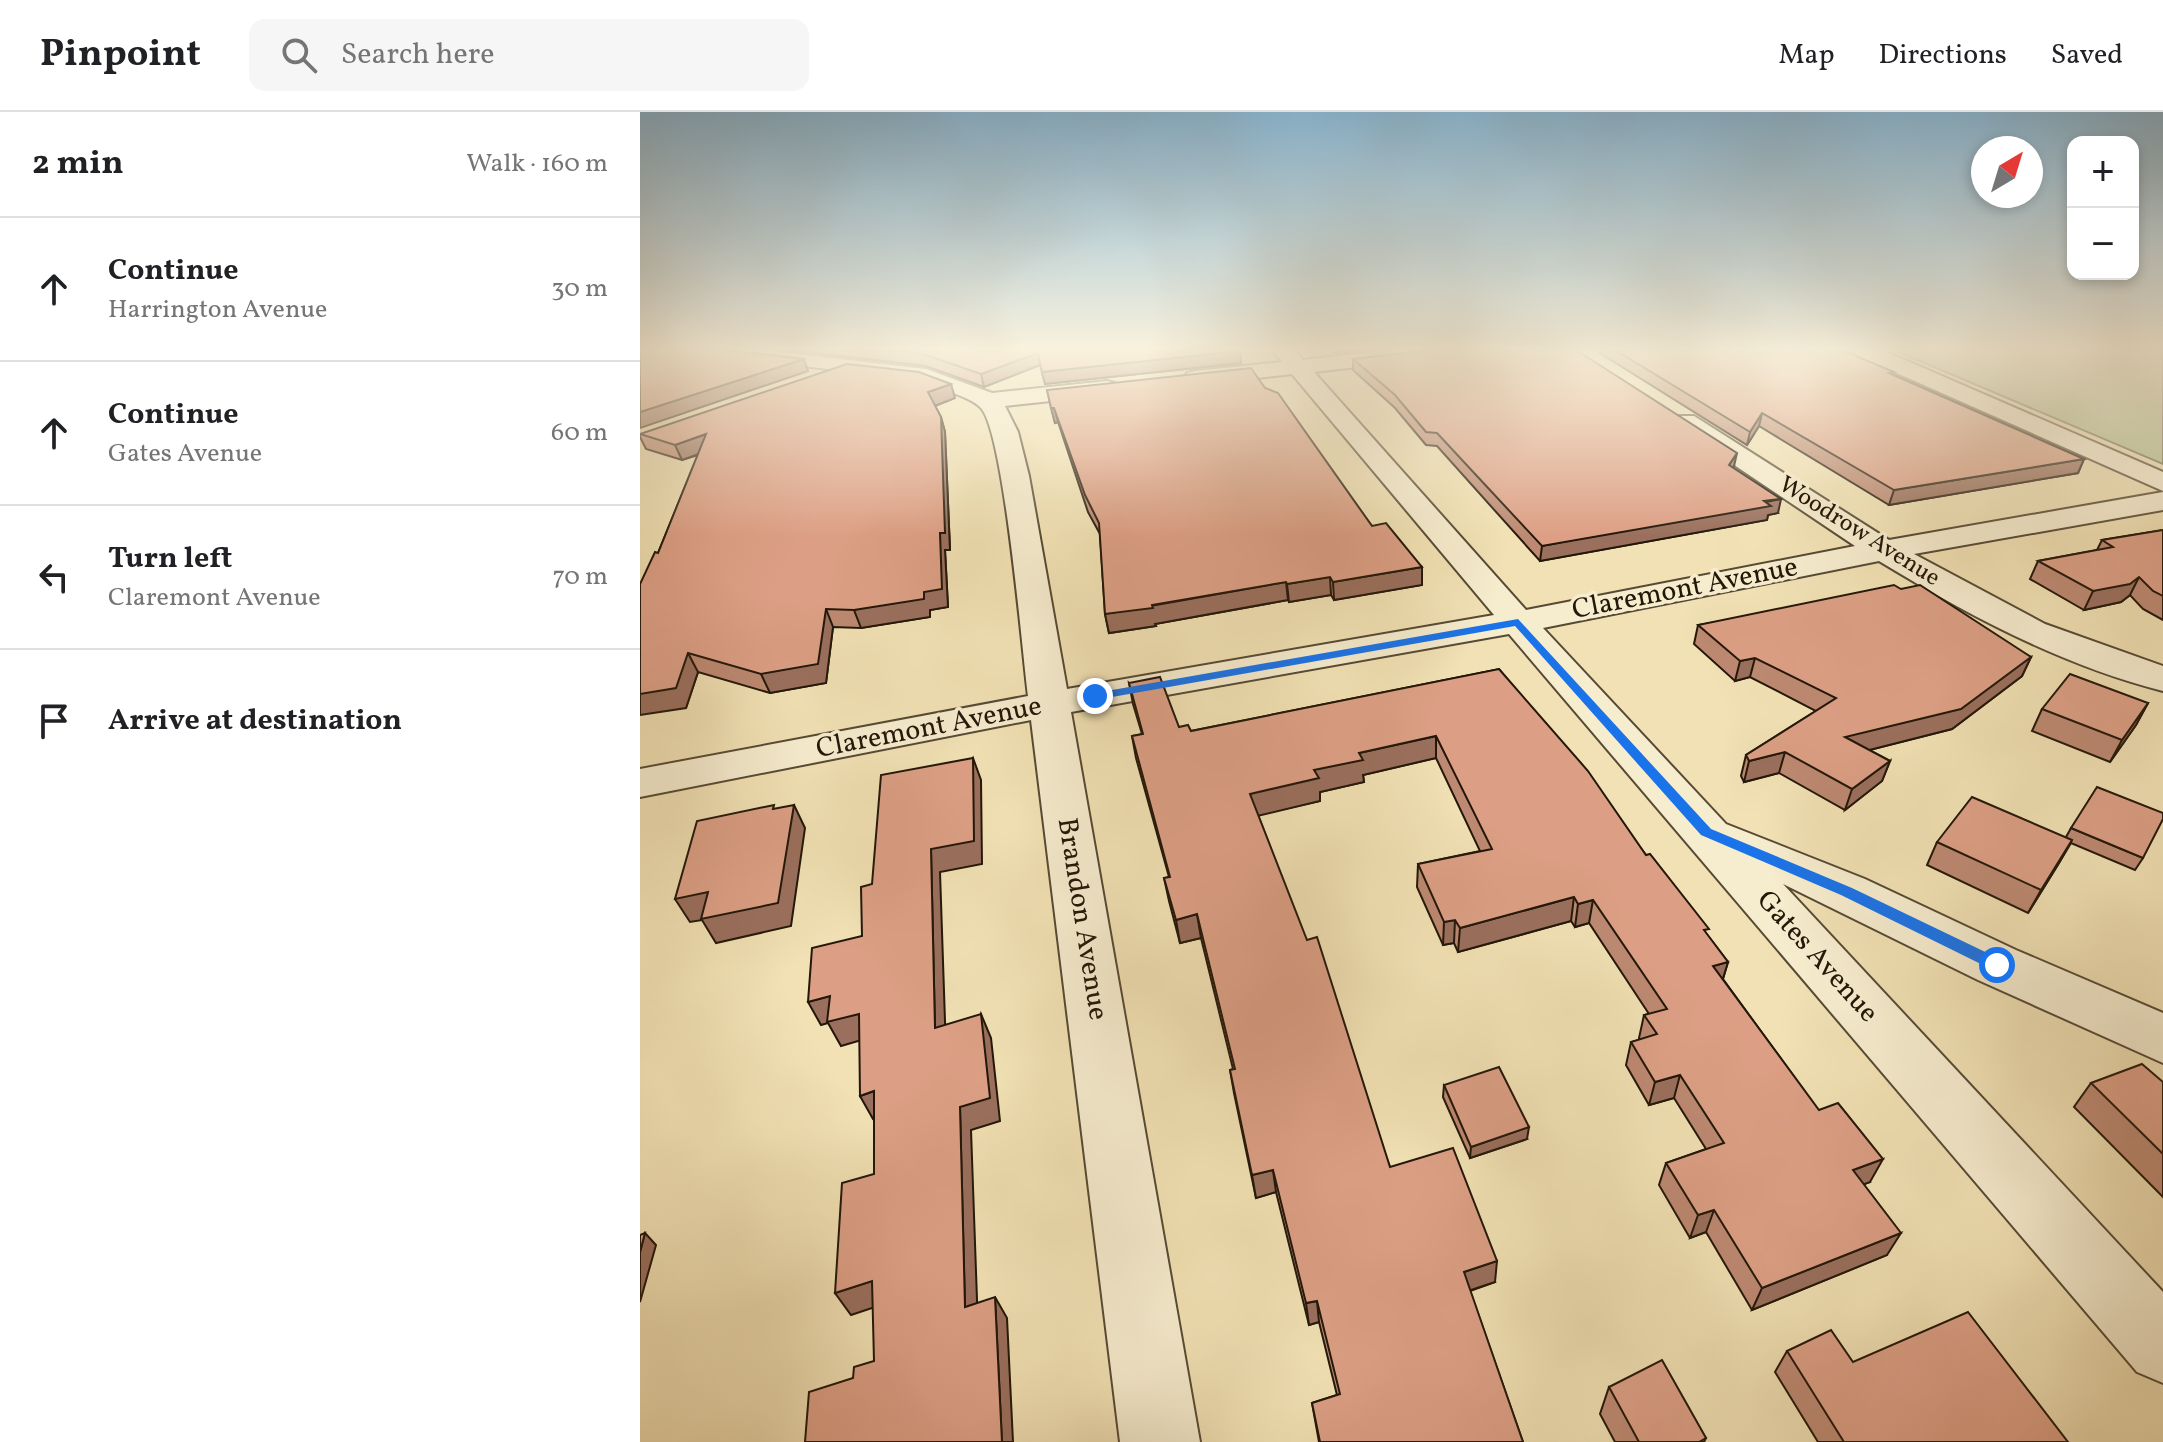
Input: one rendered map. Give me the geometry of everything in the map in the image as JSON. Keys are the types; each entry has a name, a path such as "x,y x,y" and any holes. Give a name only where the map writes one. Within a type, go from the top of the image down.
{"street":[{"name":"Brandon Avenue","path":"999,412 1015,476 1160,1442"},
{"name":"Gates Avenue","path":"1337,412 1518,622 2163,1346"},
{"name":"Woodrow Avenue","path":"1670,412 1960,596 2018,625 2086,653 2163,679"},
{"path":"2005,412 2163,482"},
{"name":"Claremont Avenue","path":"640,783 1050,704 1518,622 1884,550 2163,501"},
{"path":"1706,832 1847,892 1997,965 2163,1039"}],"green space":[{"path":"2040,412 2163,412 2163,464"}],"building":[{"path":"705,412 938,412 945,533 940,533 942,589 924,592 924,599 854,610 826,609 818,664 761,674 688,653 676,688 640,694 640,584 655,552 658,553 706,434 675,445 640,434"},
{"path":"1055,412 1291,412 1372,526 1386,523 1422,567 1333,582 1330,577 1286,582 1152,605 1153,608 1105,614 1099,523 1085,495"},
{"path":"1409,412 1673,412 1737,453 1729,465 1781,499 1764,501 1771,506 1542,546 1437,433 1426,432"},
{"path":"1717,412 1978,412 2084,459 1894,490 1762,413 1750,432"},
{"path":"2163,530 2163,596 2139,577 2130,584 2093,591 2038,561 2113,547 2102,540"},
{"path":"1894,585 1901,589 1920,585 2031,657 1961,709 1845,737 1890,761 1852,789 1785,752 1749,761 1746,755 1836,698 1755,658 1740,661 1698,625"},
{"path":"1499,669 1588,771 1646,855 1650,854 1709,929 1704,930 1728,962 1713,966 1819,1110 1838,1103 1883,1159 1853,1170 1901,1233 1762,1288 1714,1210 1698,1215 1666,1163 1724,1143 1680,1075 1655,1082 1631,1042 1657,1034 1644,1015 1667,1009 1593,900 1578,904 1574,897 1460,928 1455,920 1444,922 1418,864 1492,849 1436,736 1359,753 1363,760 1314,770 1319,778 1250,794 1307,940 1317,937 1390,1167 1453,1148 1497,1261 1464,1272 1523,1442 1320,1442 1312,1403 1340,1394 1317,1301 1306,1303 1273,1170 1252,1175 1230,1070 1235,1069 1197,914 1176,920 1164,878 1170,877 1132,736 1143,734 1129,683 1160,677 1179,727 1188,725 1191,731"},
{"path":"2070,674 2148,703 2122,740 2042,709"},
{"path":"973,758 974,841 931,849 935,1028 981,1014 990,1098 960,1107 965,1307 995,1297 1002,1442 805,1442 809,1392 853,1378 854,1367 874,1361 872,1281 835,1293 842,1183 874,1174 874,1091 860,1096 859,1014 827,1022 830,996 808,1002 812,948 862,936 861,887 872,884 881,775"},
{"path":"2097,787 2163,813 2163,819 2143,858 2071,828"},
{"path":"1972,797 2072,840 2041,890 1937,842"},
{"path":"774,805 773,809 794,805 778,903 701,919 708,892 675,899 697,821"},
{"path":"2142,1064 2163,1082 2163,1154 2091,1083"},
{"path":"1499,1067 1529,1127 1471,1147 1444,1085"},
{"path":"645,1233 640,1252 640,1235"},
{"path":"1968,1312 2068,1442 1844,1442 1787,1351 1831,1330 1853,1362"},
{"path":"1662,1360 1706,1438 1699,1442 1639,1442 1609,1387"}],"route":[{"path":"1095,696 1518,622 1706,832 1847,892 1997,965"}]}
